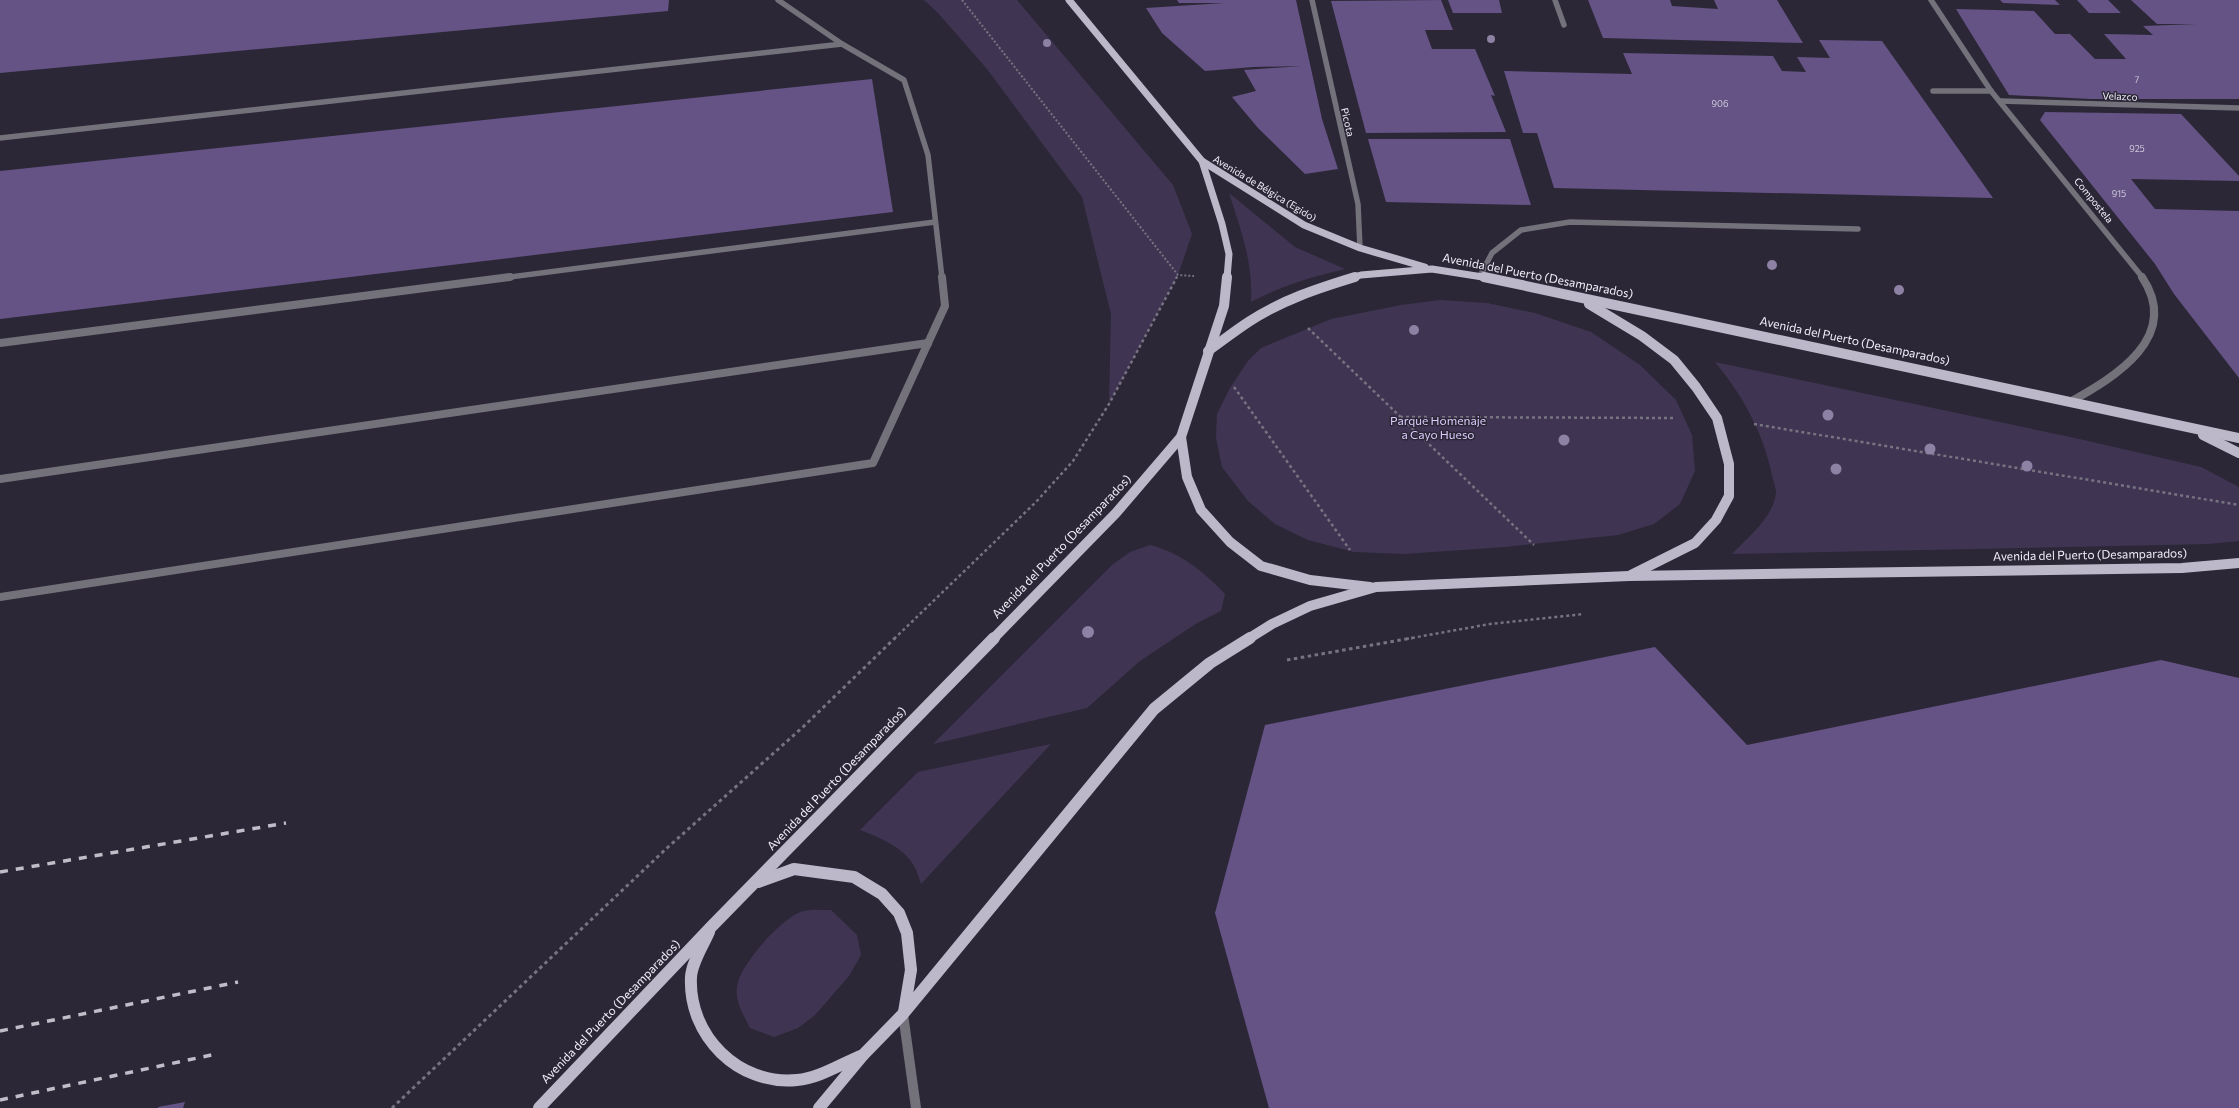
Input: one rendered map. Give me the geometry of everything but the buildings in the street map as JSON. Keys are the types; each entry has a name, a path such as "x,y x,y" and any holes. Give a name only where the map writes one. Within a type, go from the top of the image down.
{"main road":[{"name":"Avenida de Bélgica (Egido)","path":"1069,0 1202,161 1304,226 1360,248 1432,269"},
{"name":"Avenida de Bélgica (Egido)","path":"1202,161 1222,224 1229,254 1224,306 1208,351"},
{"name":"Avenida del Puerto (Desamparados)","path":"539,1108 712,926 1116,513 1181,437 1208,351 1251,320 1282,303 1316,289 1361,275 1432,269 1480,276 1582,299 1784,340 2171,425 2239,438"},
{"path":"1582,299 1642,336 1674,360 1696,387 1717,418 1729,464 1729,496 1716,520 1695,543 1629,576"},
{"path":"2171,425 2211,438 2239,453"},
{"path":"1181,437 1187,477 1201,510 1230,542 1261,566 1310,580 1376,587"},
{"name":"Avenida del Puerto (Desamparados)","path":"819,1108 864,1054 904,1014 1154,709 1210,663 1272,624 1310,606 1376,587 1629,576 2182,568 2239,564"},
{"path":"756,882 794,869 854,877 882,894 899,913 907,933 911,970 904,1014"},
{"path":"712,926 691,975 693,1004 707,1039 728,1062 767,1080 798,1080 864,1054"}],"street":[{"path":"0,597 873,463 945,306 928,156 904,80 842,44 806,21 778,0"},
{"name":"Picota","path":"1312,0 1358,204 1360,248"},
{"path":"1555,0 1564,25"},
{"name":"Compostela","path":"1931,0 1991,90 2135,266 2148,288 2154,314 2152,326 2144,348 2128,364 2105,382 2070,402"},
{"path":"0,138 842,44"},
{"path":"1933,90 1991,90"},
{"name":"Velazco","path":"2000,101 2239,108"},
{"path":"0,343 935,222"},
{"path":"1480,276 1492,253 1521,230 1570,222 1858,229"},
{"path":"0,479 928,343"},
{"path":"904,1014 916,1108"}],"path":[{"path":"962,0 1178,275 1227,279"},
{"path":"392,1108 667,848 803,727 1036,502 1073,461 1109,404 1178,275"},
{"path":"1282,303 1569,579"},
{"path":"1208,351 1376,587"},
{"path":"1400,417 1717,418 2239,505"},
{"path":"1286,660 1490,624 1585,614"}],"green space":[{"path":"924,0 1017,0 1173,185 1192,234 1178,275 1109,404 1111,314 1082,197 987,69 938,13"},
{"path":"1229,193 1295,247 1345,269 1296,282 1251,302 1248,260 1242,233"},
{"name":"Parque Homenaje a Cayo Hueso","path":"1440,300 1487,303 1535,313 1591,332 1640,365 1676,400 1692,435 1695,471 1680,504 1654,524 1618,535 1505,547 1404,554 1354,552 1308,540 1275,524 1248,501 1222,467 1216,438 1217,414 1230,388 1248,361 1261,348 1331,319 1401,305"},
{"path":"1715,362 2075,438 2201,467 2239,487 2239,541 2208,544 1732,554 1765,519 1774,502 1776,491 1768,459 1751,415 1743,401"},
{"path":"1150,545 1161,548 1182,558 1200,570 1225,594 1221,611 1197,623 1140,661 1087,708 933,744 1112,565 1130,552"},
{"path":"1051,744 921,884 914,866 904,853 875,836 860,830 918,772"},
{"path":"807,910 831,910 857,935 861,955 849,976 815,1015 798,1028 774,1037 750,1028 742,1012 737,994 738,982 741,973 765,940 796,914"}],"railway":[{"path":"0,872 286,823"},
{"path":"0,1031 238,982"},
{"path":"0,1100 216,1054"}]}
